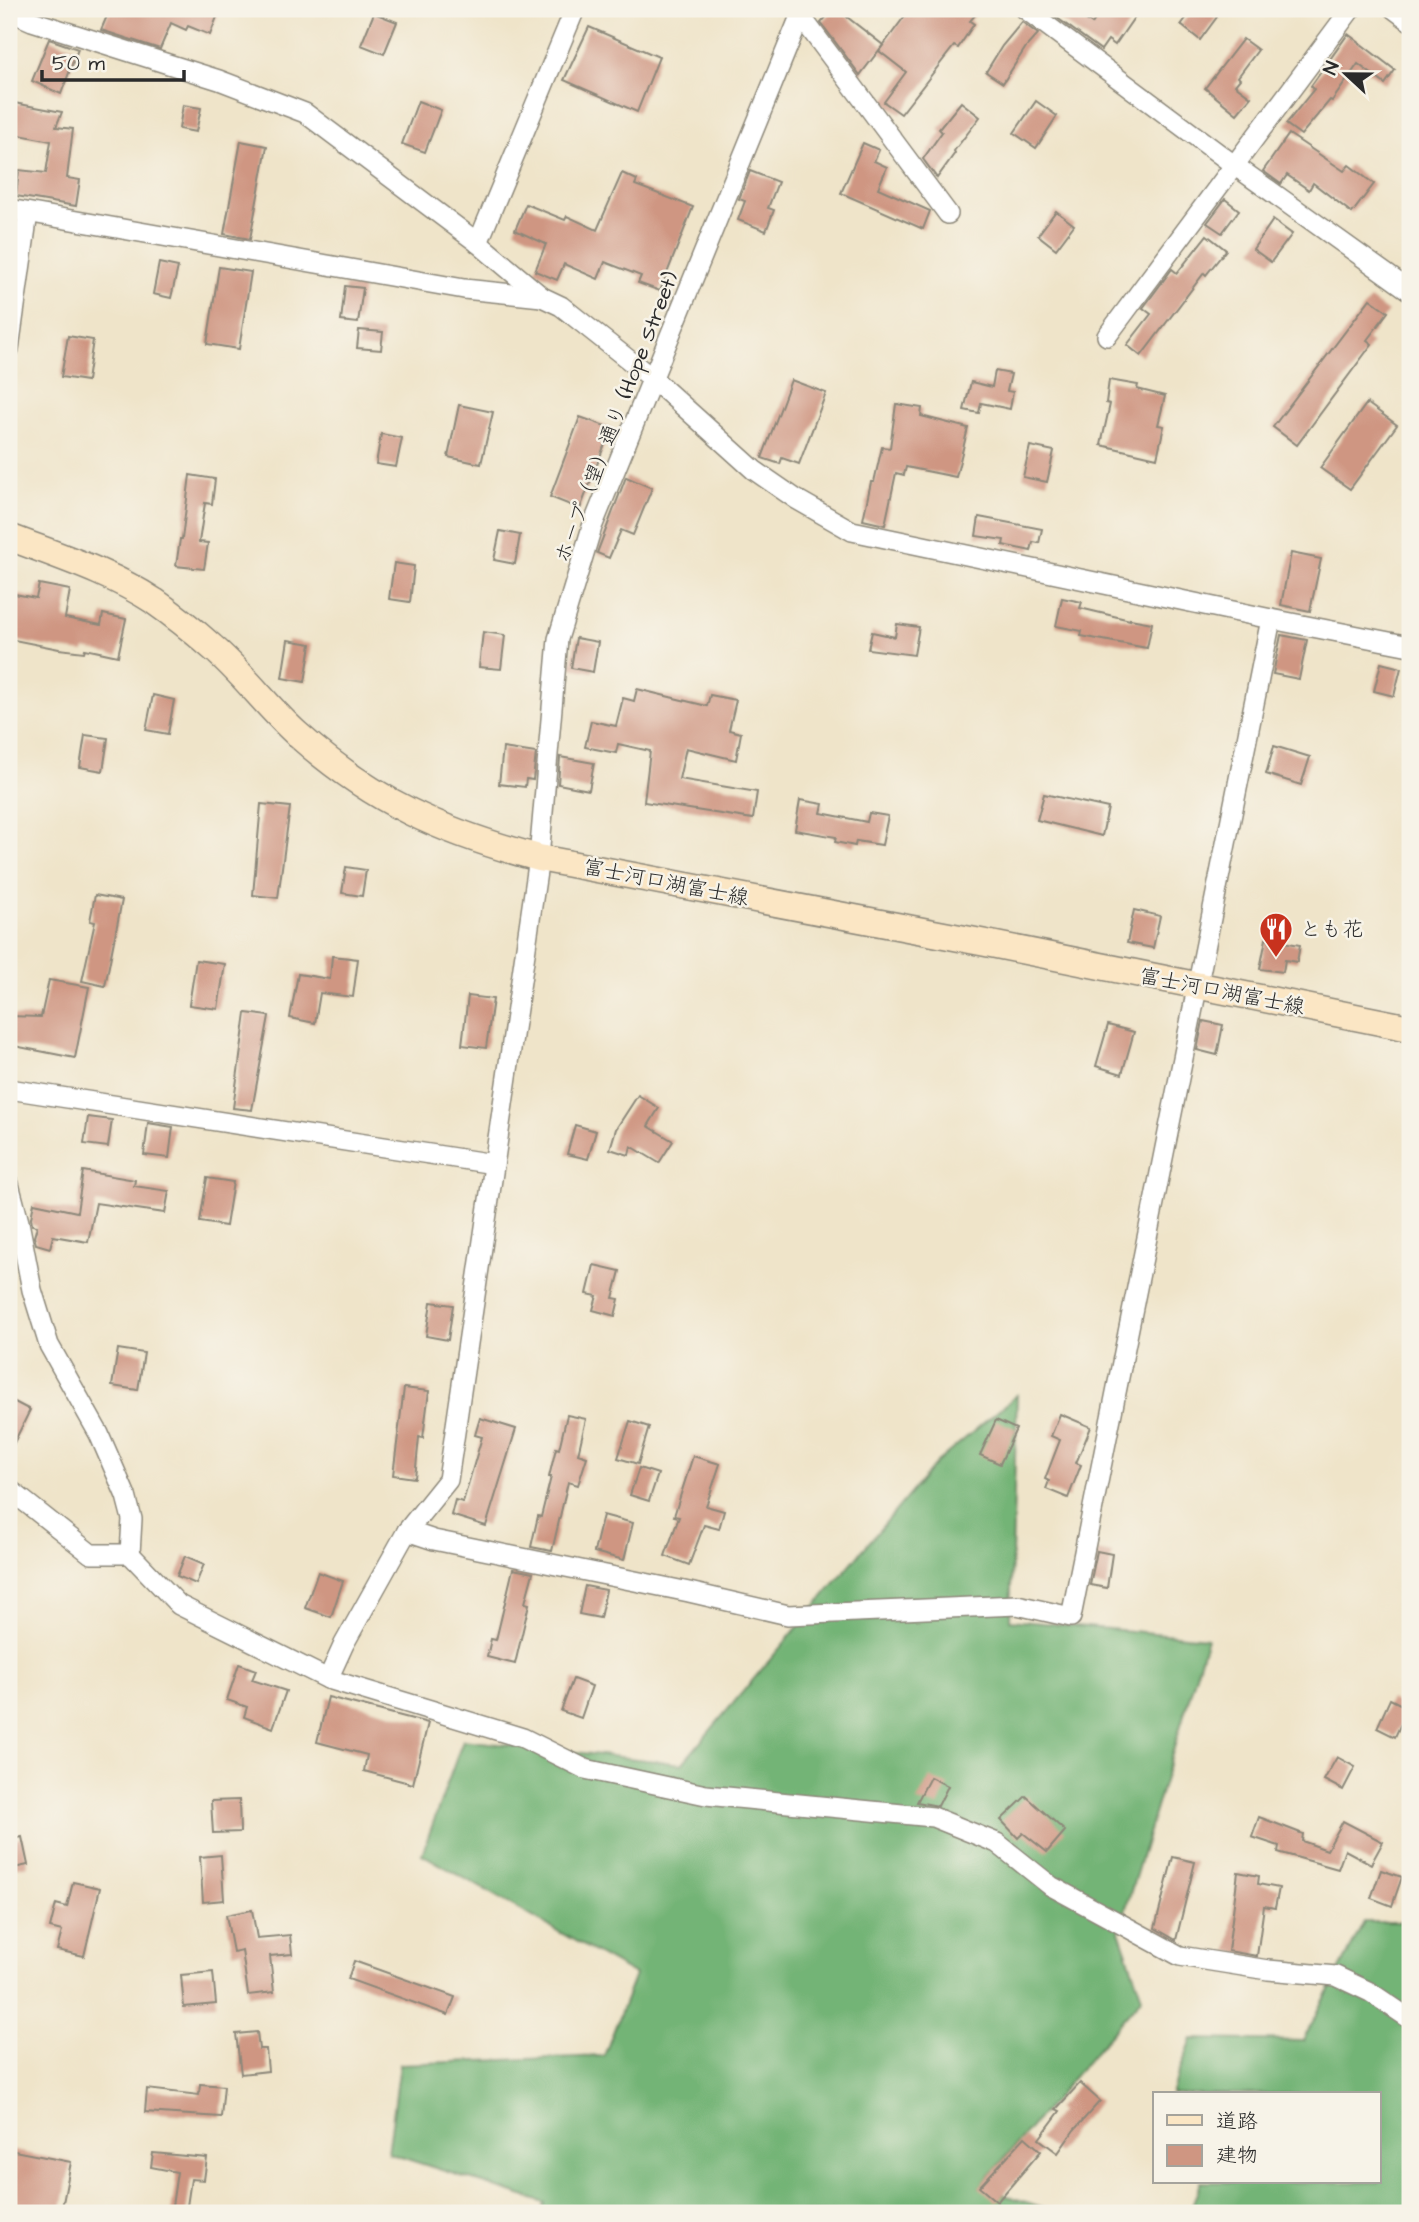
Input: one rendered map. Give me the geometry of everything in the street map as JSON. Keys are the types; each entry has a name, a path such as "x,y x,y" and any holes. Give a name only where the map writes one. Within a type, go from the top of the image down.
{"main road":[{"name":"富士河口湖富士線","path":"9,537 103,573 153,601 213,647 296,733 336,766 379,797 427,822 483,844 539,858 986,943 1410,1028"}],"street":[{"path":"478,243 575,9"},
{"path":"1025,9 1410,291"},
{"path":"1107,336 1351,9"},
{"path":"1394,9 1410,21"},
{"path":"9,11 32,21 219,80 305,113 478,243 542,297 561,306 653,379 754,470 796,499 852,531 1410,646"},
{"path":"802,12 948,215"},
{"name":"ホープ（望）通り (Hope Street)","path":"328,1679 344,1644 407,1531 448,1480 539,858 558,639 592,527 802,12"},
{"path":"9,349 19,211 464,289 542,297"},
{"path":"407,1531 434,1540 788,1615 1017,1605 1071,1617 1271,619"},
{"path":"9,1089 494,1164"},
{"path":"9,1184 32,1290 49,1345 99,1434 126,1496 132,1519 130,1555"},
{"path":"9,1489 91,1554 130,1555 179,1605 328,1679 523,1738 585,1769 706,1795 933,1817 997,1843 1051,1886 1180,1956 1268,1970 1336,1976 1370,1992 1410,2019"}],"green space":[{"path":"1017,1395 1010,1620 1207,1638 1119,1931 1142,1997 980,2187 1060,2213 541,2213 545,2203 388,2153 400,2064 604,2056 635,1975 422,1854 463,1740 682,1764 936,1463"},
{"path":"1364,1922 1410,1922 1410,2213 1189,2213 1200,2184 1380,2184 1380,2092 1172,2092 1192,2039 1303,2041"}],"building":[{"path":"110,9 220,9 210,35 188,26 186,30 171,23 160,49 101,30"},
{"path":"833,9 853,9 847,17 883,45 860,75 821,23"},
{"path":"910,9 980,9 970,21 974,24 958,48 954,46 901,114 884,102 906,72 879,51"},
{"path":"1045,9 1072,9 1092,24 1102,9 1140,9 1115,45 1108,40 1101,50"},
{"path":"1193,9 1206,9 1217,17 1200,40 1181,25"},
{"path":"374,13 397,22 384,54 361,45"},
{"path":"1022,22 1038,34 1026,47 1003,83 986,72 1002,46"},
{"path":"589,27 659,57 637,112 564,80"},
{"path":"1348,34 1395,70 1385,84 1358,64 1332,101 1330,100 1301,135 1286,124 1314,89 1311,86"},
{"path":"49,39 78,49 61,94 32,81"},
{"path":"1243,39 1258,50 1235,85 1251,97 1237,114 1205,88"},
{"path":"418,101 441,110 425,152 402,144"},
{"path":"1036,101 1057,116 1036,148 1014,133"},
{"path":"9,102 62,112 56,127 73,129 67,178 80,180 76,206 16,196 19,170 46,173 51,141 9,133"},
{"path":"961,102 980,117 937,178 923,159 942,132 939,129"},
{"path":"183,105 201,108 196,132 179,129"},
{"path":"1289,134 1344,171 1349,165 1374,184 1352,213 1313,183 1309,190 1287,175 1281,184 1263,171"},
{"path":"241,141 267,146 250,239 224,234"},
{"path":"863,143 879,150 874,161 887,167 878,188 930,211 923,229 841,193"},
{"path":"750,171 778,182 768,208 774,210 766,231 738,220 745,201 739,199"},
{"path":"622,173 637,180 635,185 693,207 660,291 638,283 641,276 605,262 598,279 564,264 557,280 535,271 546,244 515,230 526,204 565,220 567,216 597,230"},
{"path":"1225,199 1239,210 1222,233 1207,223"},
{"path":"1056,211 1074,225 1056,249 1038,235"},
{"path":"1273,220 1292,234 1271,262 1253,249"},
{"path":"1207,235 1226,250 1206,275 1204,273 1141,356 1127,345 1151,314 1143,308 1172,269 1177,273"},
{"path":"159,263 178,267 171,298 153,294"},
{"path":"219,267 251,272 239,349 207,344"},
{"path":"345,286 363,288 358,323 341,321"},
{"path":"1370,299 1388,312 1367,340 1372,344 1297,445 1273,427"},
{"path":"359,330 383,332 381,350 357,348"},
{"path":"68,336 93,340 87,381 61,377"},
{"path":"995,371 1011,374 1007,391 1013,392 1010,409 981,403 979,413 964,410 971,382 992,387"},
{"path":"791,380 826,393 799,464 782,458 780,464 762,458"},
{"path":"1109,380 1138,385 1137,389 1165,396 1158,425 1164,426 1157,458 1101,445 1110,404 1106,403"},
{"path":"1367,403 1397,425 1350,489 1320,468"},
{"path":"896,404 922,408 921,416 968,428 956,477 906,467 904,475 896,473 885,525 863,520 882,447 890,448"},
{"path":"459,405 493,412 481,464 448,457"},
{"path":"580,417 611,428 580,509 550,497"},
{"path":"381,434 402,438 396,467 376,464"},
{"path":"1030,446 1054,451 1047,482 1023,477"},
{"path":"190,475 215,479 212,504 205,503 199,542 208,543 204,569 176,566"},
{"path":"626,477 652,488 633,535 621,530 609,558 597,553"},
{"path":"979,517 1042,529 1039,543 1033,542 1031,551 1003,545 1004,540 976,536"},
{"path":"500,531 520,535 515,564 494,560"},
{"path":"1291,553 1321,559 1310,611 1281,605"},
{"path":"394,563 414,566 410,602 389,599"},
{"path":"39,584 70,590 65,618 101,625 103,614 126,619 118,656 85,649 84,652 59,649 9,639 9,593 36,598"},
{"path":"1062,598 1082,602 1080,608 1152,623 1147,648 1081,636 1082,631 1056,626"},
{"path":"897,624 919,627 914,655 868,649 872,632 895,637"},
{"path":"483,632 505,635 501,669 479,667"},
{"path":"1281,635 1307,640 1299,679 1273,674"},
{"path":"576,638 598,642 593,672 571,668"},
{"path":"288,640 311,644 305,682 282,678"},
{"path":"1381,663 1401,668 1394,696 1374,691"},
{"path":"637,689 707,706 710,695 736,700 729,730 741,733 736,760 686,748 679,779 757,792 753,819 644,802 650,751 618,744 616,753 585,747 591,721 616,726 623,698 634,701"},
{"path":"153,695 174,700 168,734 146,730"},
{"path":"85,735 108,738 103,771 80,767"},
{"path":"1274,746 1310,757 1301,785 1266,774"},
{"path":"503,748 536,753 533,780 526,779 525,787 499,784"},
{"path":"560,757 594,763 589,790 558,784"},
{"path":"1044,794 1108,808 1102,836 1037,820"},
{"path":"800,800 823,804 821,813 867,822 869,813 888,816 882,845 856,841 855,846 835,842 836,837 795,830"},
{"path":"261,804 290,807 278,898 253,895"},
{"path":"346,867 366,870 362,896 342,893"},
{"path":"95,895 122,900 105,986 82,981 95,922 90,921"},
{"path":"1134,910 1160,916 1153,948 1127,943"},
{"path":"1266,939 1300,945 1297,962 1285,960 1283,972 1260,969"},
{"path":"332,956 358,959 353,997 320,993 315,1023 290,1018 298,974 330,979"},
{"path":"196,960 225,964 218,1009 189,1005"},
{"path":"49,980 89,987 75,1058 9,1045 9,1016 41,1017"},
{"path":"468,996 493,999 486,1048 462,1045"},
{"path":"246,1013 269,1016 252,1110 233,1108"},
{"path":"1203,1021 1223,1025 1217,1055 1197,1050"},
{"path":"1108,1025 1134,1032 1122,1074 1096,1066"},
{"path":"638,1095 659,1108 648,1126 673,1141 659,1163 631,1146 629,1155 610,1149 616,1129"},
{"path":"88,1117 112,1120 108,1147 84,1144"},
{"path":"148,1123 173,1127 169,1158 144,1155"},
{"path":"575,1125 596,1131 588,1159 567,1154"},
{"path":"83,1171 135,1180 134,1186 169,1191 165,1213 96,1203 88,1242 53,1236 50,1248 36,1244 34,1237 37,1226 32,1225 31,1218 34,1203 77,1212"},
{"path":"207,1178 233,1182 226,1226 200,1222"},
{"path":"594,1265 620,1271 613,1298 619,1299 615,1316 593,1310 597,1296 587,1294"},
{"path":"431,1302 453,1305 448,1340 426,1336"},
{"path":"118,1349 144,1353 138,1390 112,1386"},
{"path":"404,1388 429,1391 423,1438 419,1437 415,1478 393,1475"},
{"path":"9,1399 30,1410 9,1453"},
{"path":"1060,1414 1091,1427 1076,1463 1081,1465 1068,1498 1046,1489 1049,1481 1045,1479 1060,1440 1051,1436"},
{"path":"567,1415 586,1419 578,1454 587,1457 578,1485 568,1482 552,1551 531,1547"},
{"path":"480,1418 516,1429 486,1526 451,1515 455,1500 463,1502 482,1437 475,1435"},
{"path":"996,1420 1016,1429 1000,1464 980,1455"},
{"path":"630,1421 649,1427 638,1464 618,1458"},
{"path":"693,1456 720,1464 706,1506 724,1511 719,1529 704,1525 689,1565 665,1556 679,1517 674,1516"},
{"path":"639,1468 658,1474 649,1501 630,1495"},
{"path":"603,1515 633,1523 624,1560 594,1552"},
{"path":"1097,1551 1112,1554 1107,1588 1090,1585"},
{"path":"185,1556 204,1564 196,1584 177,1576"},
{"path":"513,1569 533,1573 515,1664 487,1657 491,1639 496,1640"},
{"path":"318,1572 343,1581 331,1617 305,1608"},
{"path":"585,1586 606,1590 600,1618 579,1614"},
{"path":"239,1664 256,1670 252,1680 286,1691 273,1728 244,1717 247,1707 227,1700"},
{"path":"573,1679 592,1686 581,1718 561,1711"},
{"path":"328,1697 428,1723 413,1784 364,1771 367,1755 317,1742"},
{"path":"1390,1699 1408,1708 1395,1737 1377,1728"},
{"path":"1337,1757 1355,1767 1343,1790 1324,1780"},
{"path":"930,1777 948,1786 938,1806 917,1802"},
{"path":"1026,1796 1065,1831 1047,1852 1023,1833 1018,1838 1001,1820"},
{"path":"239,1800 240,1832 213,1833 211,1801"},
{"path":"1259,1817 1303,1834 1302,1841 1327,1850 1343,1821 1383,1842 1371,1864 1345,1850 1338,1869 1278,1852 1279,1846 1252,1837"},
{"path":"22,1837 28,1865 9,1869 9,1840"},
{"path":"221,1855 224,1900 203,1902 200,1857"},
{"path":"1173,1857 1195,1862 1176,1940 1155,1928"},
{"path":"1381,1870 1402,1877 1392,1906 1371,1898"},
{"path":"1238,1872 1259,1876 1258,1884 1279,1888 1275,1908 1264,1906 1257,1956 1228,1951"},
{"path":"73,1882 100,1888 84,1956 57,1950 62,1931 50,1928 56,1904 67,1907"},
{"path":"252,1910 257,1938 290,1935 292,1954 270,1956 274,1992 248,1995 242,1950 233,1952 226,1915"},
{"path":"354,1961 455,1997 448,2015 348,1979"},
{"path":"213,1972 216,2004 184,2007 181,1975"},
{"path":"257,2032 259,2049 266,2049 268,2071 241,2074 236,2034"},
{"path":"1080,2083 1100,2101 1058,2153 1039,2139 1060,2111 1056,2109"},
{"path":"200,2084 224,2086 221,2117 145,2112 147,2089 199,2095"},
{"path":"1025,2137 1041,2151 997,2202 979,2187"},
{"path":"9,2150 71,2162 61,2213 9,2213"},
{"path":"153,2153 207,2158 204,2180 191,2179 186,2213 171,2213 177,2172 151,2167"}],"place":[{"name":"とも花","path":"1276,959"}]}
